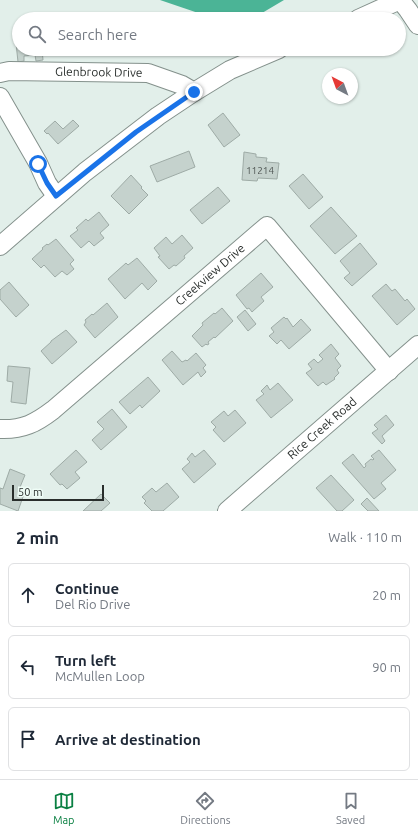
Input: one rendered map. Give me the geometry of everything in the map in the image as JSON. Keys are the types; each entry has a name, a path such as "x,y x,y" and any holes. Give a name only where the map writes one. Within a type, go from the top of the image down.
{"street":[{"path":"373,12 400,0 418,25"},
{"path":"0,246 56,196 130,136 194,92 230,70 263,56"},
{"name":"Glenbrook Drive","path":"0,73 9,71 148,73 182,85 194,92"},
{"path":"0,97 38,164 47,183 56,196"},
{"name":"Creekview Drive","path":"0,429 20,428 38,421 53,410 267,226 389,371"},
{"name":"Rice Creek Road","path":"227,511 418,346"}],"shaded area":[{"path":"160,0 284,0 264,12 195,12"}],"building":[{"path":"17,56 24,56 24,61 18,62"},
{"path":"35,56 43,56 43,60 36,61"},
{"path":"223,113 240,135 224,147 208,125"},
{"path":"73,120 79,126 58,144 48,133 47,134 44,131 55,121 63,129"},
{"path":"189,151 195,167 157,182 150,166"},
{"path":"244,152 256,154 256,157 267,158 266,162 279,163 277,179 258,178 257,181 242,180"},
{"path":"303,174 323,197 309,209 289,186"},
{"path":"131,175 148,195 129,214 111,196"},
{"path":"218,187 230,201 202,224 190,210"},
{"path":"331,207 357,236 335,254 310,226"},
{"path":"99,212 109,225 100,233 104,238 94,246 89,241 81,248 70,236 78,230 76,228 86,219 88,221"},
{"path":"182,235 193,248 176,266 174,265 169,269 158,257 160,256 154,248 166,237 172,244"},
{"path":"56,239 74,260 70,264 74,269 67,275 62,271 55,277 44,265 41,268 32,259 43,249 42,248"},
{"path":"360,243 377,264 352,286 344,278 350,273 340,261"},
{"path":"137,258 157,281 148,290 142,283 125,299 108,279 126,263 128,265"},
{"path":"261,273 273,287 261,297 264,301 252,312 249,308 247,309 236,295"},
{"path":"9,282 29,305 16,317 0,299 0,290"},
{"path":"386,284 392,291 395,289 405,301 407,299 415,309 397,325 372,296"},
{"path":"107,303 118,317 95,338 84,325 86,322 85,320"},
{"path":"222,308 233,321 215,338 214,337 208,342 209,344 202,347 192,336 203,325 202,323"},
{"path":"245,310 256,324 248,331 237,317"},
{"path":"284,317 286,319 287,318 293,327 301,319 311,330 289,349 281,340 277,344 269,336 274,332 271,328"},
{"path":"66,330 77,342 52,364 41,351 51,341"},
{"path":"331,344 339,354 335,358 341,366 337,370 339,373 334,378 335,379 326,385 323,382 318,386 306,373 312,369 308,364 314,359 318,363 323,359 319,355"},
{"path":"172,351 182,362 187,361 196,353 206,365 203,368 206,372 201,377 198,372 183,385 162,360"},
{"path":"8,366 30,368 26,404 11,402 13,382 7,381"},
{"path":"148,377 160,391 142,408 140,405 130,414 119,402"},
{"path":"278,383 293,400 271,418 256,400 264,394 261,391 267,385 270,390"},
{"path":"112,409 127,427 101,450 92,440 104,429 97,422"},
{"path":"235,410 246,423 224,442 213,430 216,427 211,422 224,411 228,416"},
{"path":"386,415 394,425 382,436 385,441 382,444 372,433 378,429 374,425"},
{"path":"76,450 87,462 75,472 80,478 67,489 62,484 60,485 50,474"},
{"path":"204,450 216,464 194,483 182,469 190,462 187,459 192,453 195,457"},
{"path":"379,450 396,470 381,483 386,489 374,499 342,463 353,454 364,468 366,466 365,464 371,459 374,459 371,456"},
{"path":"10,469 25,475 18,492 24,494 18,511 0,504 0,488 3,489"},
{"path":"331,475 354,500 342,511 337,511 316,488"},
{"path":"167,483 179,497 163,511 152,511 144,503 146,501 142,497 152,488 156,492"},
{"path":"101,494 110,503 101,511 83,511"},
{"path":"367,498 379,511 368,511 361,504"}],"route":[{"path":"38,164 47,183 56,196 136,132 194,92"}]}
